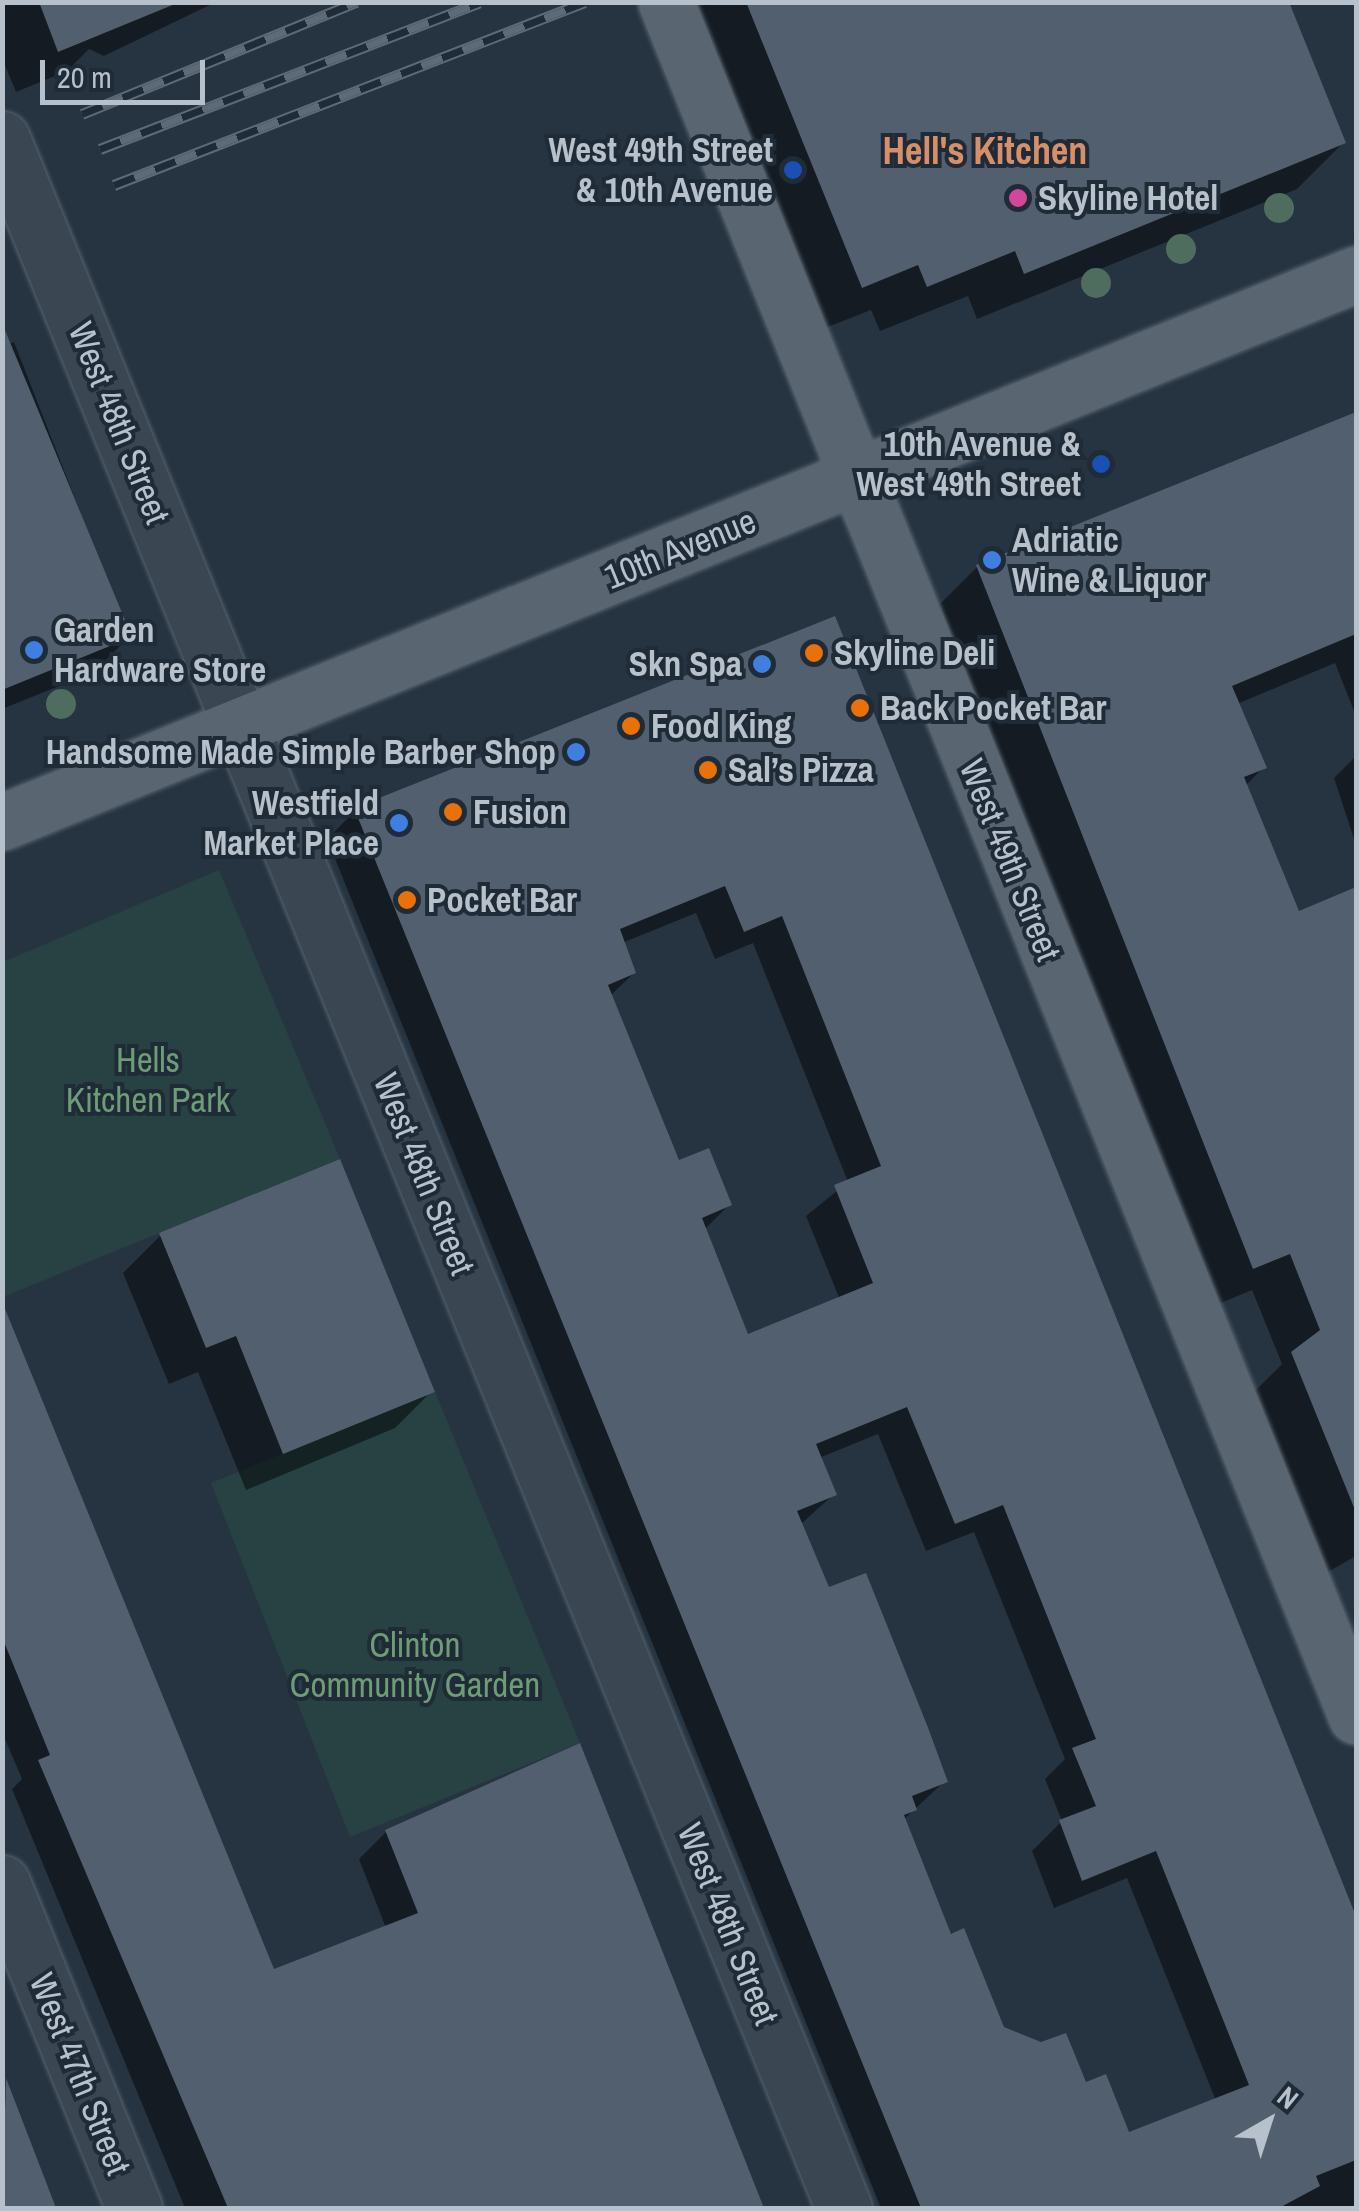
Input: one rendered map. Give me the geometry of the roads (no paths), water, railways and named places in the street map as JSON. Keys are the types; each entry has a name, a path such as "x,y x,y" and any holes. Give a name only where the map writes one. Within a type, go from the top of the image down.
{"main road":[{"name":"West 49th Street","path":"666,2 1356,1716"},
{"name":"10th Avenue","path":"2,822 1356,274"}],"street":[{"name":"West 48th Street","path":"2,140 844,2208"},
{"name":"West 47th Street","path":"2,1883 134,2208"}],"railway":[{"path":"82,114 357,2"},
{"path":"100,149 480,2"},
{"path":"114,185 585,2"}],"place":[{"name":"West 49th Street & 10th Avenue","path":"793,170"},
{"name":"Skyline Hotel","path":"1018,198"},
{"name":"10th Avenue & West 49th Street","path":"1101,464"},
{"name":"Adriatic Wine & Liquor","path":"992,560"},
{"name":"Garden Hardware Store","path":"34,650"},
{"name":"Skyline Deli","path":"814,653"},
{"name":"Skn Spa","path":"762,664"},
{"name":"Back Pocket Bar","path":"860,708"},
{"name":"Food King","path":"631,726"},
{"name":"Handsome Made Simple Barber Shop","path":"576,752"},
{"name":"Sal’s Pizza","path":"708,770"},
{"name":"Fusion","path":"453,812"},
{"name":"Westfield Market Place","path":"399,823"},
{"name":"Pocket Bar","path":"407,900"}],"district":[{"name":"Hell's Kitchen","path":"985,151"}],"park label":[{"name":"Hells Kitchen Park","path":"148,1080"},
{"name":"Clinton Community Garden","path":"415,1665"}]}
